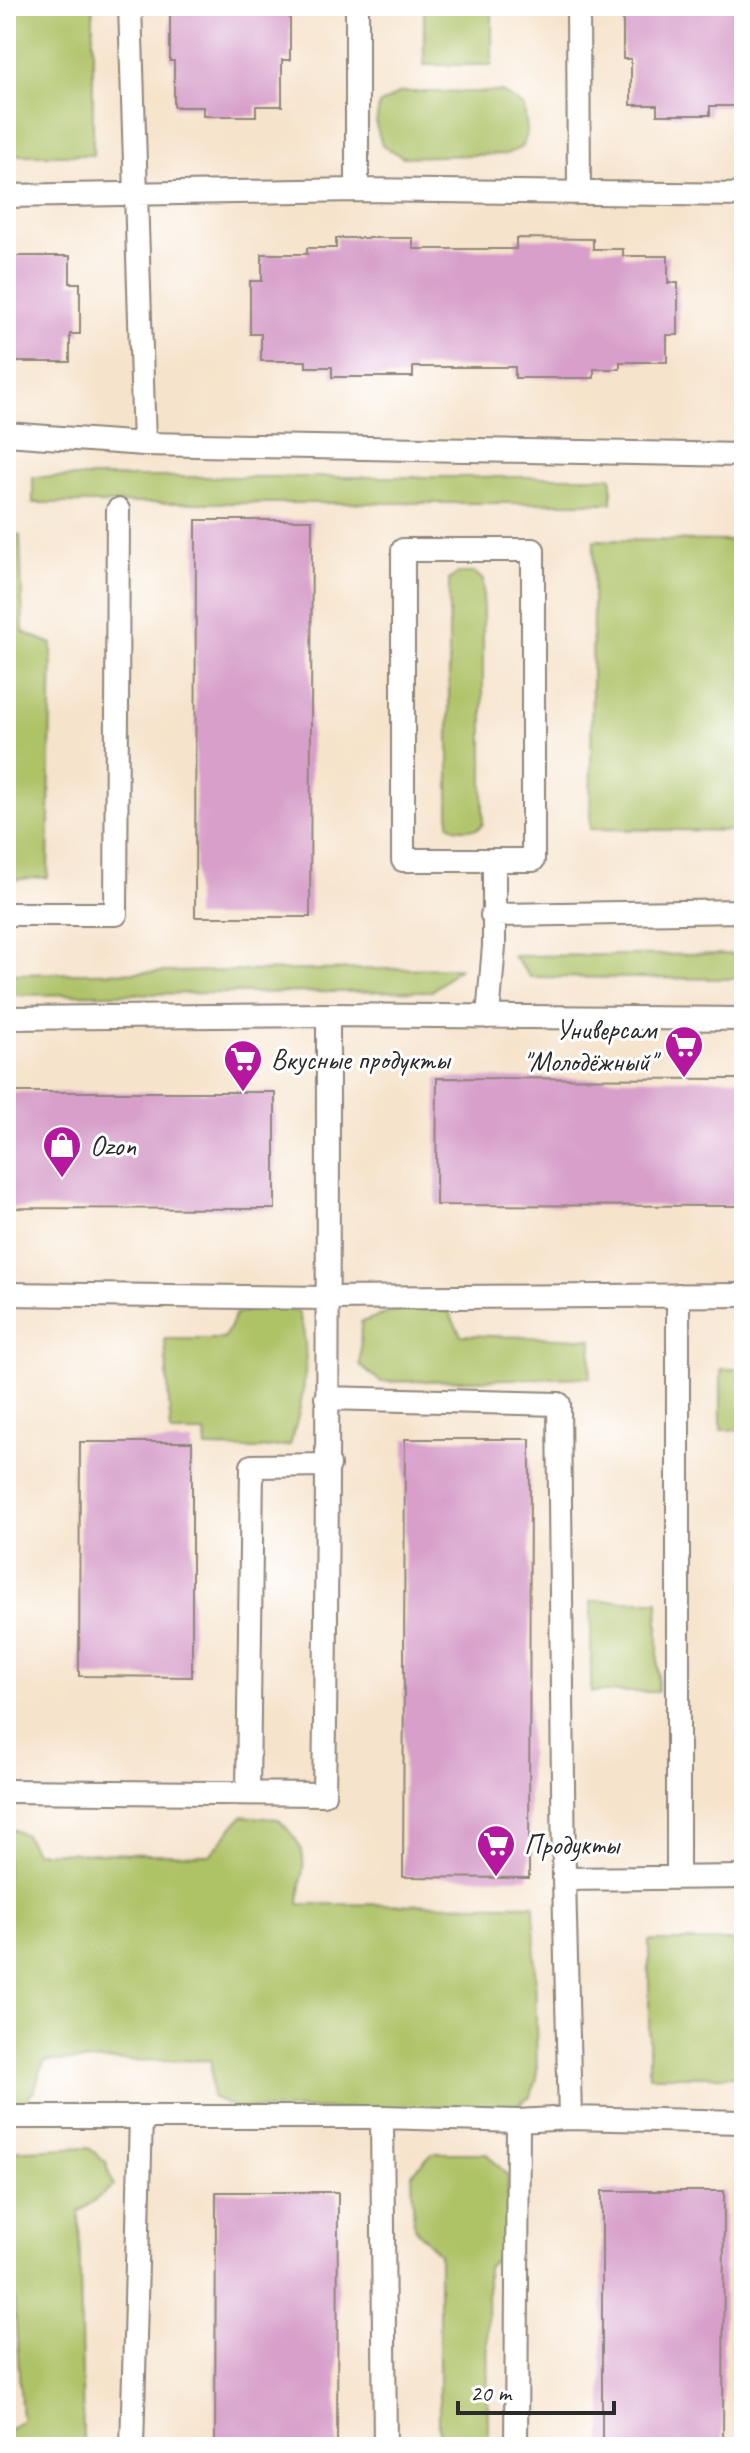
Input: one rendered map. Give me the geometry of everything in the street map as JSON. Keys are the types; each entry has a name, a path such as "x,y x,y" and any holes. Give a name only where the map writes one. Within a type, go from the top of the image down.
{"lane":[{"path":"130,6 144,444"},
{"path":"357,6 357,190"},
{"path":"578,6 579,193"},
{"path":"6,196 357,190 744,195"},
{"path":"6,434 144,444 744,455"},
{"path":"6,914 116,914 118,510"},
{"path":"403,550 533,550 533,860 494,860 403,860 403,550"},
{"path":"488,1017 494,946 494,860"},
{"path":"492,915 744,911"},
{"path":"6,1791 324,1794 329,1465 326,1398 328,1015"},
{"path":"6,1018 328,1015 744,1019"},
{"path":"6,1294 327,1298 744,1295"},
{"path":"678,1295 678,1876"},
{"path":"326,1398 559,1404 570,2118"},
{"path":"248,1793 252,1466 329,1465"},
{"path":"564,1879 744,1877"},
{"path":"6,2117 382,2117 518,2121 570,2118 744,2122"},
{"path":"132,2447 141,2117"},
{"path":"382,2117 385,2447"},
{"path":"516,2447 518,2121"}],"green space":[{"path":"6,6 93,6 93,155 6,155"},
{"path":"424,6 492,6 492,65 424,65"},
{"path":"401,92 502,92 524,107 527,131 522,147 507,154 403,157 382,145 376,125 379,105"},
{"path":"33,477 612,477 612,503 33,503"},
{"path":"6,535 20,535 23,632 52,644 48,877 6,880 6,748 9,746"},
{"path":"594,540 744,541 744,831 590,829"},
{"path":"458,573 475,573 483,580 483,824 477,829 457,829 449,824 449,580"},
{"path":"744,954 744,979 530,977 513,956"},
{"path":"459,968 432,991 6,995 6,974"},
{"path":"266,1305 298,1311 305,1343 299,1413 290,1445 258,1449 206,1448 205,1433 171,1433 165,1339 224,1339 235,1315"},
{"path":"406,1307 448,1311 461,1335 592,1339 590,1377 381,1382 360,1365 361,1322"},
{"path":"721,1369 744,1369 744,1430 721,1430"},
{"path":"591,1601 658,1601 658,1692 591,1692"},
{"path":"242,1816 278,1819 297,1841 303,1858 299,1904 534,1905 537,2080 530,2097 511,2109 239,2109 212,2097 211,2060 44,2061 34,2091 24,2102 6,2103 6,1826 25,1835 35,1852 210,1855"},
{"path":"649,1941 744,1941 744,2076 649,2076"},
{"path":"88,2147 106,2162 114,2186 79,2212 83,2440 96,2447 6,2447 6,2432 22,2420 9,2213 6,2211 6,2151"},
{"path":"432,2153 486,2153 508,2176 507,2247 487,2267 488,2447 439,2447 439,2254 414,2227 412,2174"}],"building":[{"path":"170,6 290,6 290,60 282,60 282,106 256,106 256,116 203,116 203,107 174,107"},
{"path":"623,6 743,6 739,106 710,106 710,115 657,115 657,105 631,105 631,59 623,59"},
{"path":"336,238 413,238 413,249 516,249 516,238 593,239 593,249 623,249 623,256 668,256 668,283 678,283 678,335 667,335 667,362 620,362 620,369 594,369 594,378 515,378 515,367 413,367 413,377 332,377 332,367 306,367 306,361 261,361 261,334 250,334 250,281 262,281 262,254 307,254 307,248 336,248"},
{"path":"6,256 70,256 70,283 80,283 80,334 70,334 70,362 6,362"},
{"path":"196,520 312,520 310,917 195,917"},
{"path":"437,1078 744,1079 744,1206 436,1205"},
{"path":"6,1092 275,1092 275,1209 6,1208"},
{"path":"405,1439 530,1439 529,1878 403,1877"},
{"path":"80,1442 192,1442 192,1677 79,1676"},
{"path":"602,2191 724,2191 723,2447 602,2447"},
{"path":"216,2192 338,2192 337,2447 215,2447"}],"place":[{"name":"Универсам \"Молодёжный\"","path":"684,1079"},
{"name":"Вкусные продукты","path":"243,1093"},
{"name":"Ozon","path":"62,1179"},
{"name":"Продукты","path":"496,1878"}]}
